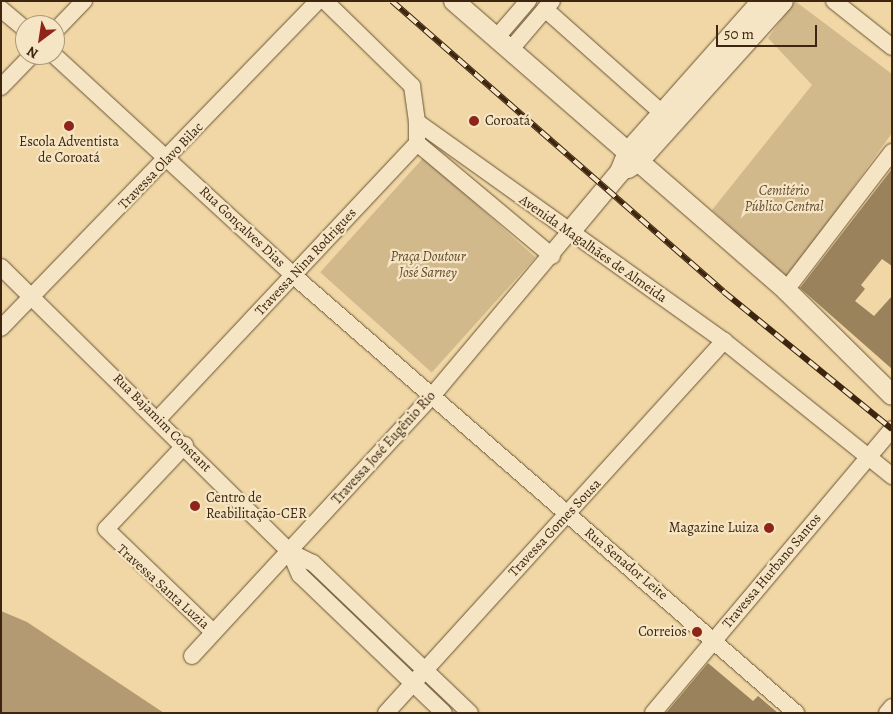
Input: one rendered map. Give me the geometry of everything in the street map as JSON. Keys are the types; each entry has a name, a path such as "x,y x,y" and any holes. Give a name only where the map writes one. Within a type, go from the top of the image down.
{"street":[{"path":"65,21 84,1"},
{"name":"Travessa Olavo Bilac","path":"1,328 169,160 318,1"},
{"path":"325,1 412,86 418,143 552,256"},
{"path":"454,1 786,290 892,395"},
{"path":"504,43 528,1"},
{"path":"634,157 662,113 762,1"},
{"path":"569,233 620,172 782,1"},
{"path":"834,1 892,47"},
{"path":"504,43 548,5 662,113"},
{"path":"1,9 15,21"},
{"path":"1,87 22,65"},
{"name":"Rua Gonçalves Dias","path":"65,65 294,276 432,396"},
{"name":"Avenida Magalhães de Almeida","path":"416,122 724,342 892,476"},
{"name":"Travessa Nina Rodrigues","path":"158,418 418,143"},
{"path":"786,290 892,152"},
{"name":"Travessa José Eugênio Rio","path":"192,656 432,396 552,256 569,233"},
{"name":"Rua Bajamim Constant","path":"1,267 30,297 158,418 290,552 313,564 470,713"},
{"name":"Travessa Gomes Sousa","path":"386,713 424,669 568,515 724,342"},
{"name":"Rua Senador Leite","path":"432,396 568,515 715,639 796,713"},
{"name":"Travessa Hurbano Santos","path":"653,713 892,429"},
{"name":"Travessa Santa Luzia","path":"185,445 109,523 106,529 113,541 213,632"},
{"name":"Rua Bajamim Constant","path":"290,552 300,575 444,713"},
{"path":"887,713 892,707"}],"green space":[{"name":"Cemitério Público Central","path":"795,1 892,74 892,133 788,278 712,210 812,85 768,38"},
{"name":"Praça Doutour José Sarney","path":"424,157 535,257 432,373 320,272"}],"shaded area":[{"path":"1,611 27,622 164,713 1,713"}],"building":[{"path":"892,169 892,266 882,259 861,285 865,289 855,301 874,316 892,296 892,369 800,288"},
{"path":"708,663 753,701 758,696 778,713 666,713"}],"railway":[{"path":"392,1 724,292 892,429"}],"place":[{"name":"Coroatá","path":"474,121"},
{"name":"Escola Adventista de Coroatá","path":"69,126"},
{"name":"Centro de Reabilitação-CER","path":"195,506"},
{"name":"Magazine Luiza","path":"769,528"},
{"name":"Correios","path":"697,632"}]}
